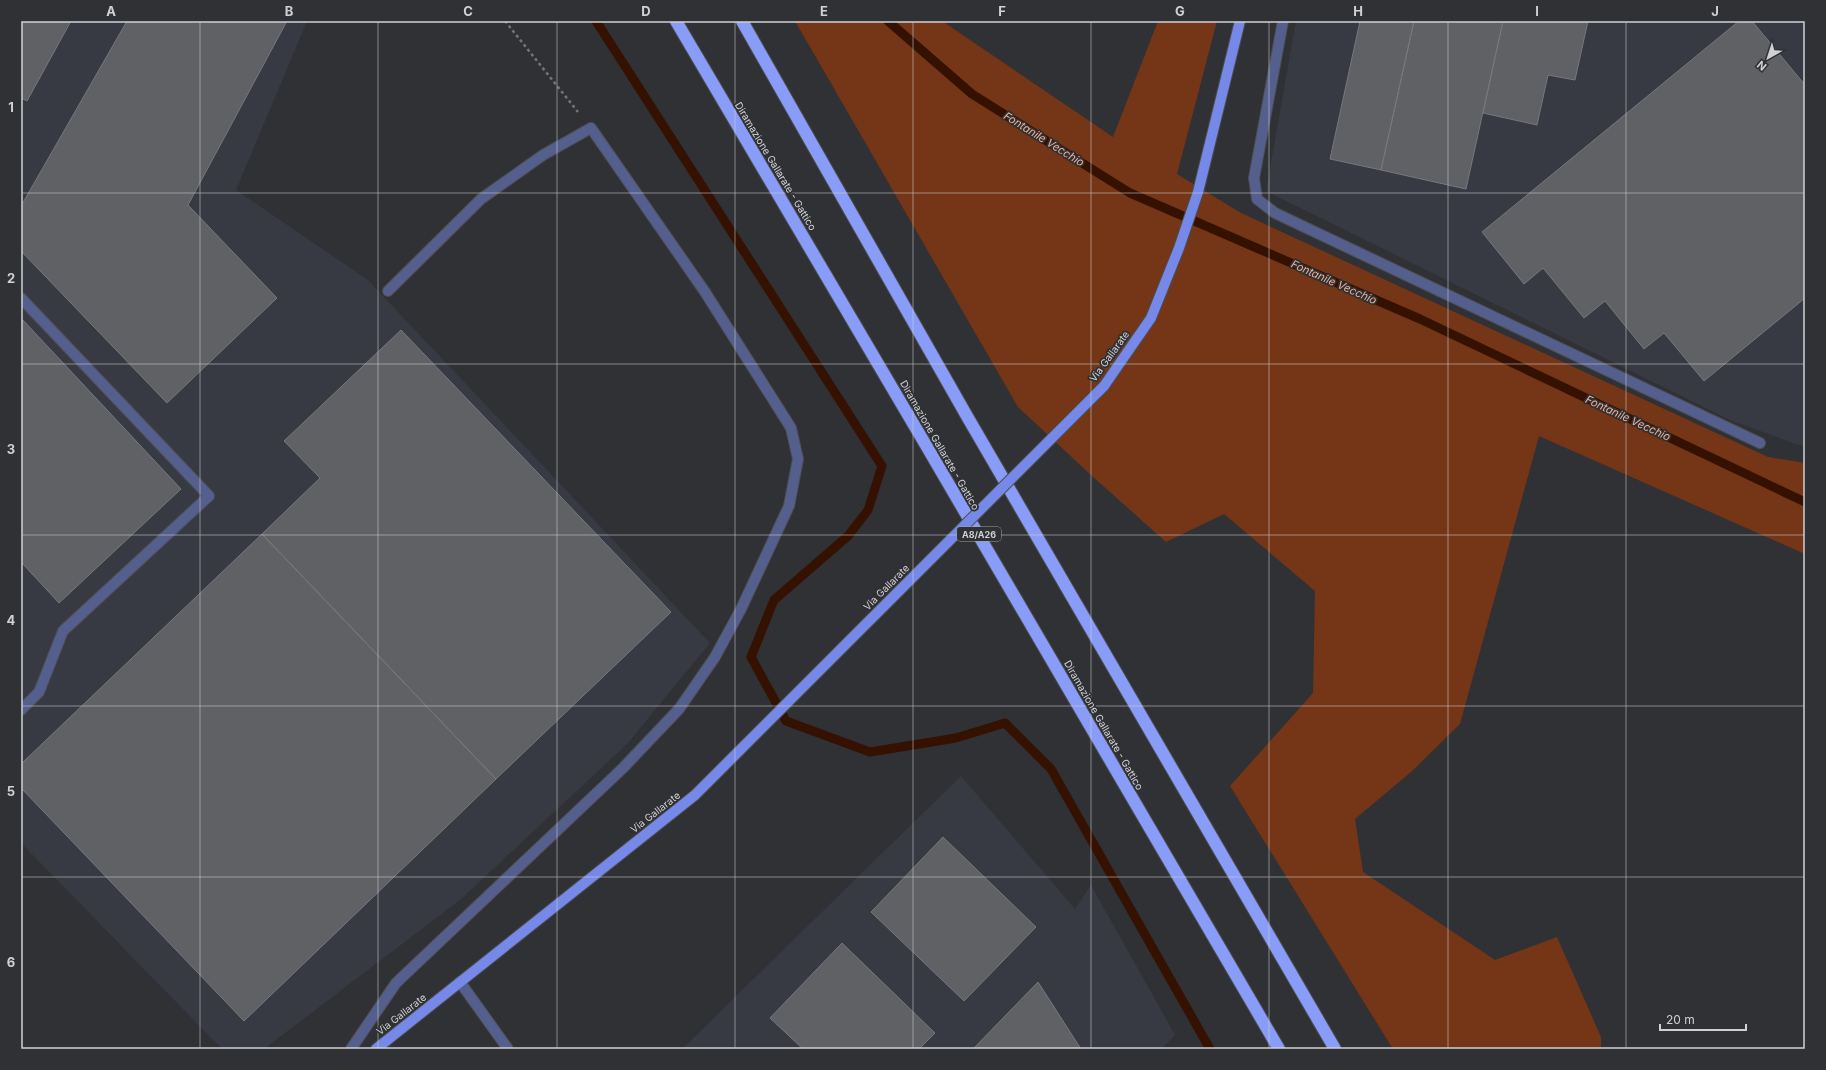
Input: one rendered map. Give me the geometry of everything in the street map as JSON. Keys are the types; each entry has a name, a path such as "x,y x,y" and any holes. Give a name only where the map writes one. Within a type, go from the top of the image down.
{"highway":[{"name":"Diramazione Gallarate - Gattico","path":"676,21 932,453 1279,1049"},
{"path":"742,21 968,418 1335,1049"}],"main road":[{"name":"Via Gallarate","path":"376,1049 695,795 1104,386 1151,318 1179,248 1198,192 1240,21"}],"street":[{"path":"1283,21 1254,178 1257,198 1275,213 1760,443"},
{"path":"351,1049 396,983 623,768 679,709 715,657 741,609 789,506 798,459 791,428 705,292 591,128 543,155 481,199 388,291"},
{"path":"21,298 209,496 63,631 38,692 21,710"},
{"path":"460,982 508,1049"}],"path":[{"path":"505,21 591,128"}],"shaded area":[{"path":"21,21 307,21 236,190 368,280 710,643 628,743 460,900 264,1049 222,1049 21,843"},
{"path":"795,21 942,21 1113,137 1158,21 1217,21 1177,174 1241,213 1768,457 1805,463 1805,554 1539,436 1460,724 1411,772 1355,819 1363,872 1495,960 1557,937 1601,1037 1601,1049 1393,1049 1230,786 1313,693 1315,591 1224,514 1166,542 1018,407"},
{"path":"1296,21 1805,21 1805,447 1732,421 1266,191"},
{"path":"961,776 1075,909 1091,885 1175,1035 1162,1049 682,1049"}],"building":[{"path":"21,21 71,21 27,101 21,98"},
{"path":"127,21 287,21 188,205 277,298 167,403 21,251 21,206"},
{"path":"1360,21 1414,21 1381,170 1330,159"},
{"path":"1414,21 1503,21 1466,189 1381,170"},
{"path":"1503,21 1588,21 1575,80 1548,75 1537,125 1483,113"},
{"path":"1739,21 1752,21 1805,85 1805,298 1704,381 1664,333 1644,349 1605,301 1584,318 1543,268 1524,284 1482,232"},
{"path":"21,318 181,489 59,603 21,562"},
{"path":"401,330 671,612 496,779 262,534 320,478 284,441"},
{"path":"262,534 496,779 244,1021 21,788 21,764"},
{"path":"943,837 1036,927 964,1001 871,912"},
{"path":"842,943 935,1033 919,1049 803,1049 770,1018"},
{"path":"1038,982 1081,1049 973,1049"}],"waterway":[{"path":"596,21 882,466 868,510 848,536 774,600 751,657 786,721 870,752 956,738 1005,723 1051,769 1210,1049"},
{"name":"Fontanile Vecchio","path":"888,21 972,94 1130,193 1420,319 1805,502"}]}
